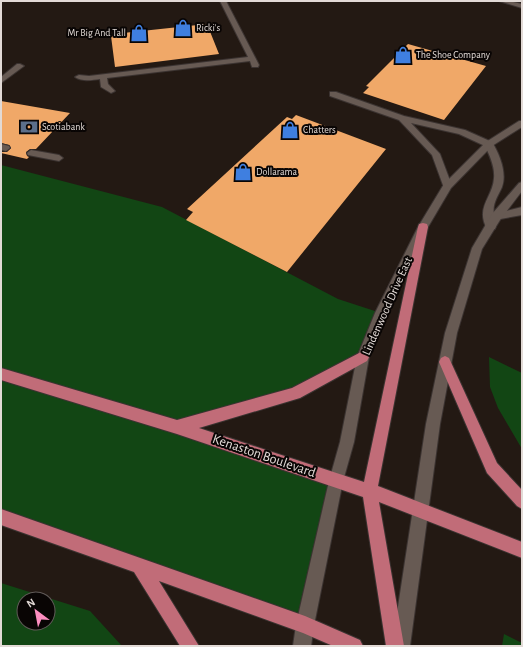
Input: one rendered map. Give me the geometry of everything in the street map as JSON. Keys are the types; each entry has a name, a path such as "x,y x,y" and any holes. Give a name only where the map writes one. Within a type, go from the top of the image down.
{"main road":[{"path":"395,646 370,491 423,226"},
{"path":"177,427 295,394 363,357"},
{"path":"445,362 492,468 522,501"},
{"name":"Kenaston Boulevard","path":"1,374 177,427 336,481 370,491 420,509 522,550"},
{"path":"1,517 305,625 354,646"},
{"path":"140,567 190,646"}],"street":[{"path":"79,77 103,77 254,63 224,1"},
{"path":"502,1 522,6"},
{"path":"1,81 20,66"},
{"path":"103,77 104,85 111,91"},
{"path":"333,94 402,118 453,130 489,144 496,160 499,178 490,201 488,211 494,221"},
{"path":"402,118 436,154 448,186"},
{"name":"Lindenwood Drive East","path":"302,646 305,625 336,481 347,442 363,357 381,313 423,226 448,186 489,144 522,122"},
{"path":"31,153 59,158"},
{"path":"401,646 433,424 451,333 477,248 494,221 522,185"},
{"path":"494,221 522,211"}],"green space":[{"path":"1,165 162,207 338,299 381,313 363,357 295,394 178,427 336,481 305,625 1,517"},
{"path":"489,357 522,373 522,449 498,408 490,387"},
{"path":"1,583 26,591 16,591 16,631 56,631 56,600 90,611 122,646 1,646"},
{"path":"504,634 522,643 522,646 502,646"}],"building":[{"path":"207,24 219,54 115,67 111,36 123,35 123,33"},
{"path":"408,44 486,66 444,120 363,93 369,87 366,86"},
{"name":"Scotiabank","path":"1,101 70,113 36,149 30,149 26,152 27,156 29,157 27,159 1,153 7,152 11,148 9,145 1,143"},
{"path":"296,115 386,149 287,272 186,220 193,212 187,209 287,117 292,119"}],"place":[{"name":"Ricki's","path":"183,28"},
{"name":"Mr Big And Tall","path":"139,33"},
{"name":"The Shoe Company","path":"403,55"},
{"name":"Scotiabank","path":"29,127"},
{"name":"Chatters","path":"290,130"},
{"name":"Dollarama","path":"243,172"}]}
